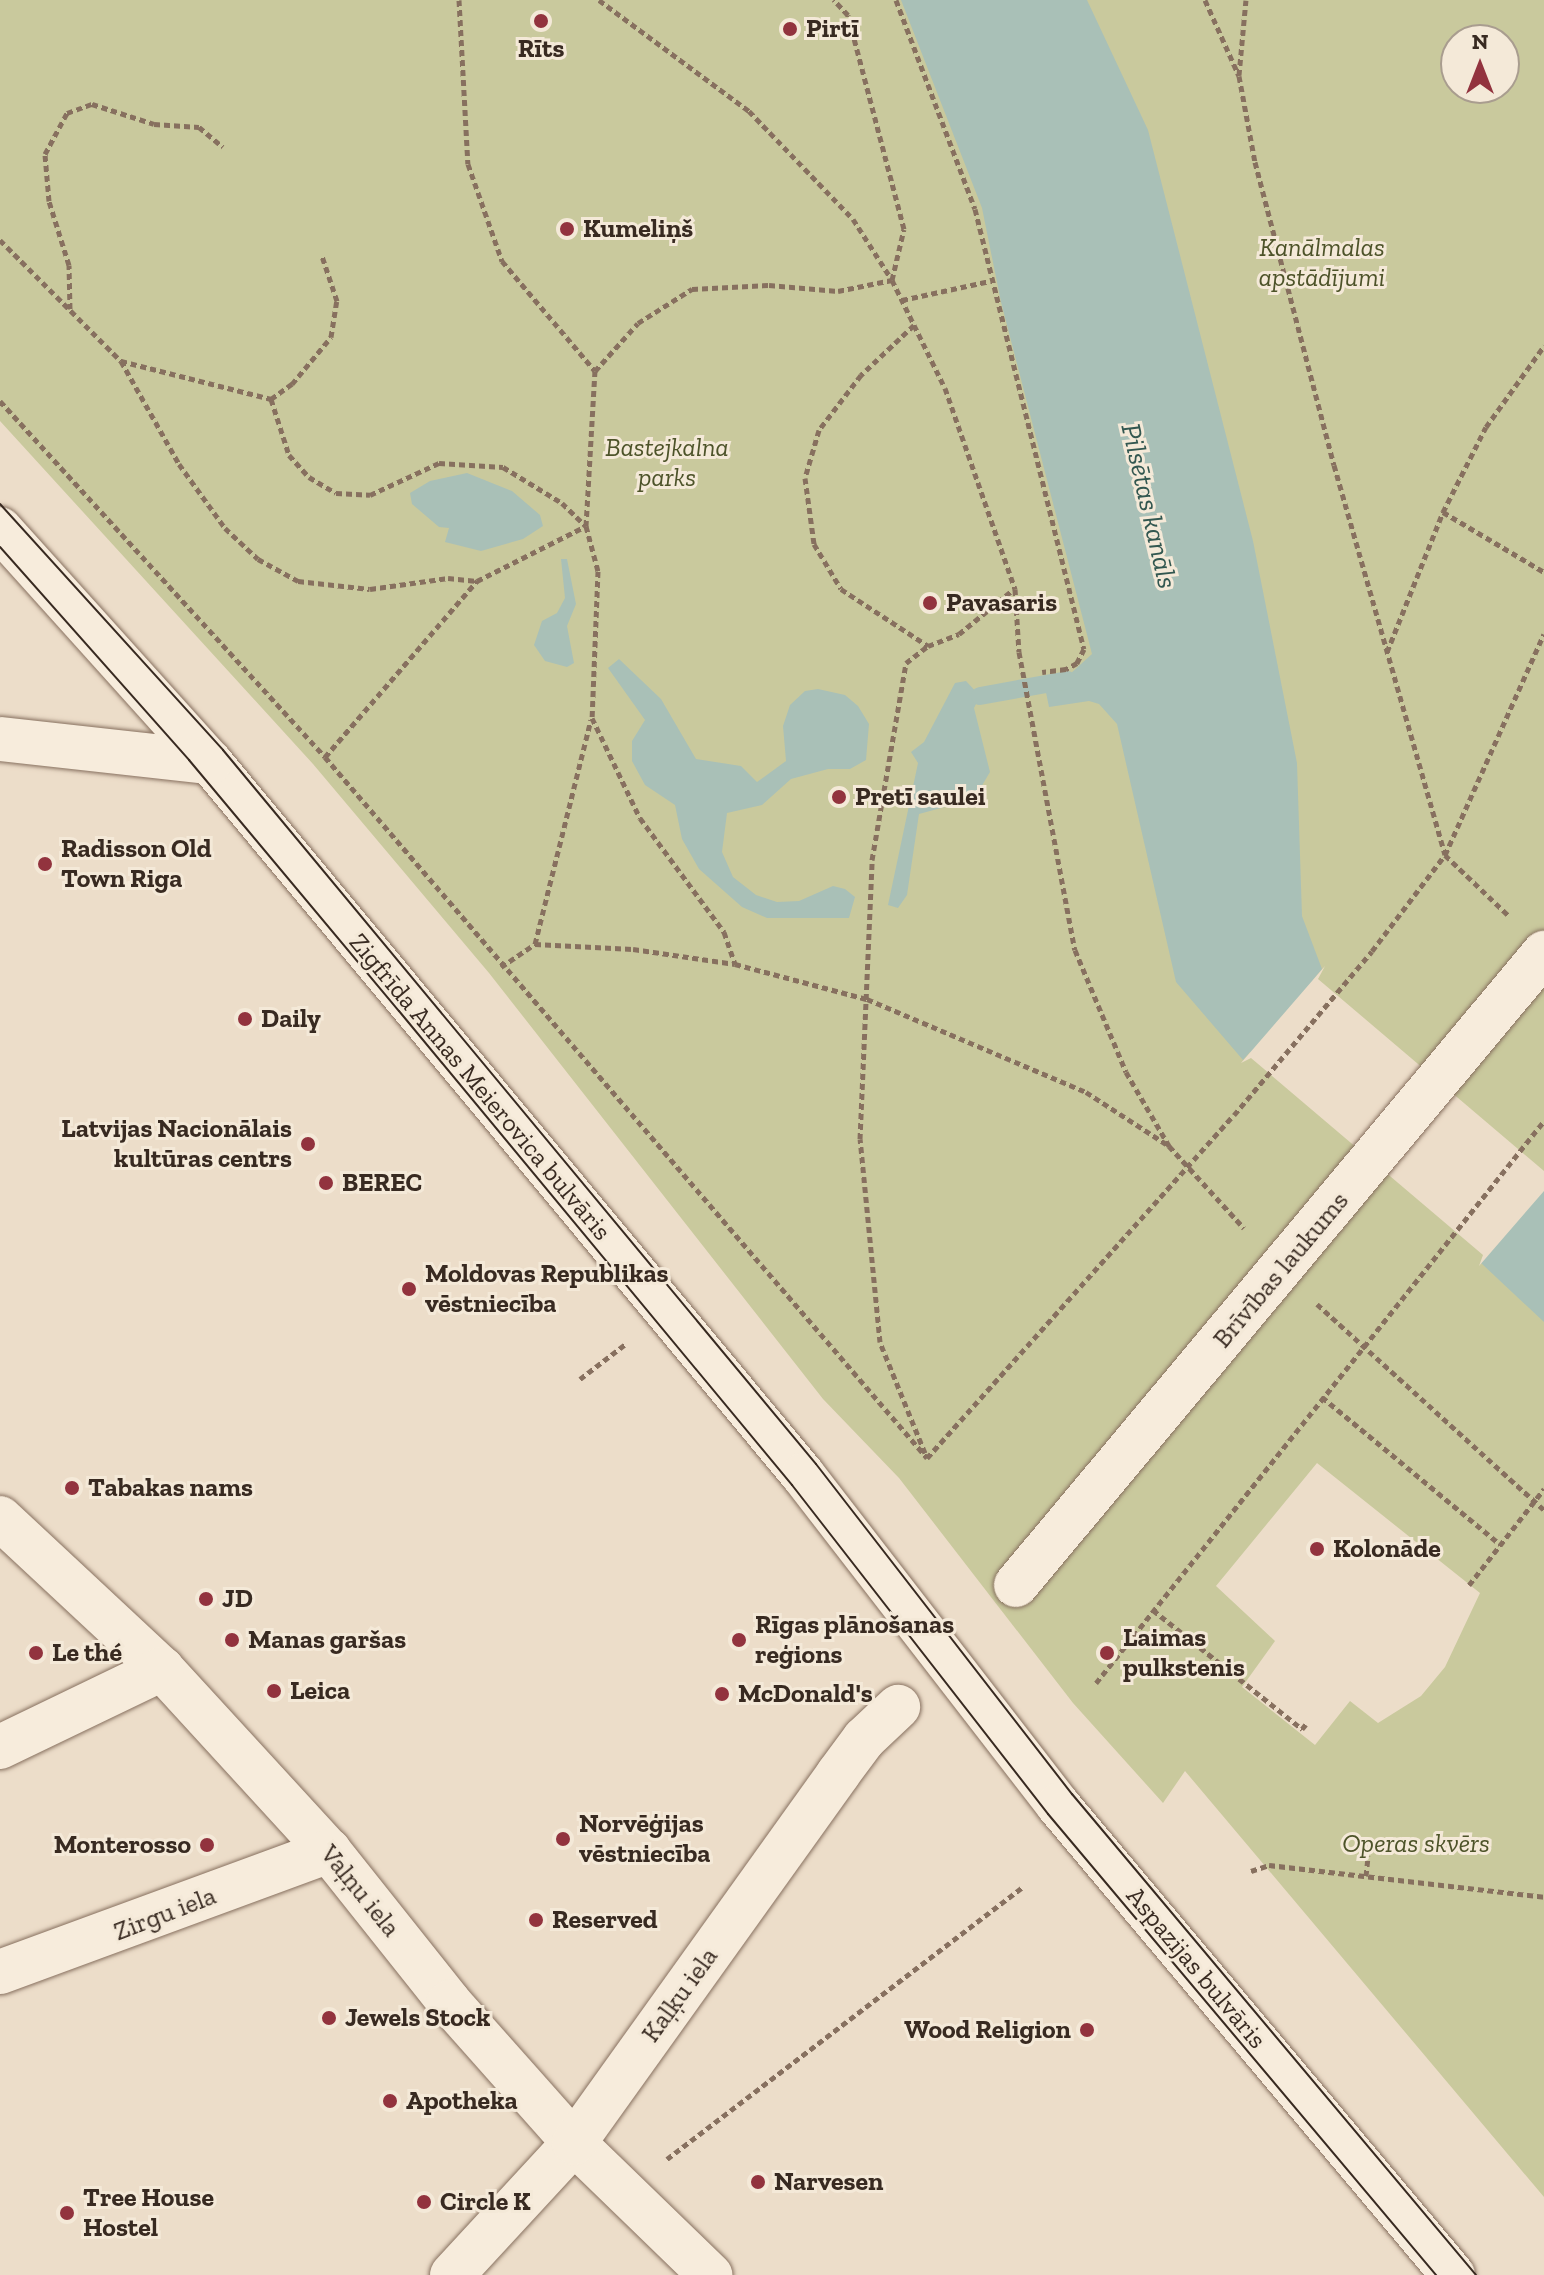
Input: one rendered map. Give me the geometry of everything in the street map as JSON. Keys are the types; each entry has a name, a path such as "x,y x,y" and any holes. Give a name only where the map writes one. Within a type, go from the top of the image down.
{"street":[{"name":"Zigfrīda Annas Meierovica bulvāris","path":"0,529 210,762 803,1475 945,1657"},
{"path":"0,739 210,762"},
{"name":"Brīvības laukums","path":"1016,1585 1474,1038 1533,941"},
{"name":"Vaļņu iela","path":"0,1518 162,1669 329,1851 449,2002 574,2143 710,2275"},
{"name":"Aspazijas bulvāris","path":"945,1657 1058,1805 1433,2272"},
{"path":"0,1747 162,1669"},
{"name":"Kaļķu iela","path":"452,2275 574,2143 864,1739 898,1707"},
{"name":"Zirgu iela","path":"0,1972 329,1851"}],"path":[{"path":"459,0 468,164 502,261 595,371"},
{"path":"501,967 535,944 633,949 735,964 867,999 1086,1092 1169,1146 1126,1072 1075,950 1019,652 1015,589 945,388 902,300 853,219 749,111 599,0"},
{"path":"834,0 848,15 904,229 892,280"},
{"path":"896,0 975,209 990,281 1084,649 1077,663 1066,669 1042,672"},
{"path":"1205,0 1239,76 1255,162 1386,653 1445,855 1533,941"},
{"path":"1239,76 1246,0"},
{"path":"70,309 69,265 49,201 45,154 67,113 92,104 154,124 199,127 223,147"},
{"path":"0,240 121,361 179,464 225,528 258,559 298,581 370,589 448,578 477,581"},
{"path":"121,361 271,399 292,384 331,337 337,301 322,256"},
{"path":"535,944 592,718 598,571 586,526 595,371 638,323 692,289 769,285 838,291 892,280"},
{"path":"902,300 990,281"},
{"path":"914,325 861,375 819,430 805,478 805,511 814,544 841,589 928,646"},
{"path":"1386,653 1443,512 1486,427 1544,346"},
{"path":"271,399 277,433 289,455 309,477 336,493 370,495 439,463 503,467 562,503 586,526"},
{"path":"0,401 325,757 501,967 927,1458"},
{"path":"1443,512 1544,572"},
{"path":"325,757 477,581 586,526"},
{"path":"927,1458 880,1342 860,1139 872,860 906,663 928,646 959,634 1015,589"},
{"path":"927,1458 1234,1115 1372,951 1445,855 1544,634"},
{"path":"592,718 640,818 724,932 735,964"},
{"path":"1096,1683 1544,1121"},
{"path":"1392,1371 1544,1510"},
{"path":"1322,1397 1500,1544"},
{"path":"1469,1585 1544,1489"},
{"path":"1153,1610 1302,1729 1306,1724"},
{"path":"1366,1876 1368,1856"},
{"path":"1251,1871 1269,1865 1544,1897"},
{"path":"625,2192 1024,1886"}],"green space":[{"path":"0,0 1544,0 1544,2197 1185,1771 1163,1803 1073,1703 899,1478 823,1399 489,973 313,764 0,421","holes":["1317,1463 1480,1593 1445,1667 1421,1696 1378,1723 1350,1701 1315,1745 1242,1687 1275,1641 1216,1586"]}],"water":[{"name":"Pilsētas kanāls","path":"901,0 1087,0 1148,130 1253,541 1297,763 1302,916 1322,969 1313,980 1544,1176 1544,1322 1481,1263 1488,1255 1250,1052 1243,1060 1176,982 1117,724 1099,704 1089,701 1049,707 1043,678 1070,674 1092,654 1001,302 982,208"},
{"path":"467,473 512,491 540,515 543,526 523,539 481,551 445,542 449,528 439,527 412,504 410,493 430,481"},
{"path":"561,559 567,559 576,604 567,626 574,663 567,667 545,661 534,645 542,621 557,613 565,598"},
{"path":"619,659 661,699 696,759 741,766 757,782 786,761 783,726 790,705 805,691 818,689 845,695 858,706 869,724 866,760 850,769 828,769 791,779 762,805 727,813 722,852 733,877 756,895 777,902 799,901 833,886 845,889 855,897 849,918 767,918 742,907 699,869 682,839 675,805 645,785 632,761 632,741 645,720 608,668"},
{"path":"966,681 980,696 974,708 990,772 974,799 919,814 907,895 898,908 888,905 918,763 911,752 924,742 955,683"}],"pier":[{"path":"1325,966 1318,979 1544,1171 1544,1191 1479,1266 1483,1255 1251,1058 1241,1063"}],"waterway":[{"path":"980,696 1068,680"}],"tram line":[{"path":"0,504 223,750 816,1464 1072,1794 1476,2275"},
{"path":"0,547 189,760 399,1011 792,1485 1048,1814 1436,2275"}],"place":[{"name":"Rīts","path":"541,21"},
{"name":"Pirtī","path":"790,29"},
{"name":"Kumeliņš","path":"567,229"},
{"name":"Pavasaris","path":"930,603"},
{"name":"Pretī saulei","path":"839,797"},
{"name":"Radisson Old Town Riga","path":"45,864"},
{"name":"Daily","path":"245,1019"},
{"name":"Latvijas Nacionālais kultūras centrs","path":"308,1144"},
{"name":"BEREC","path":"326,1183"},
{"name":"Moldovas Republikas vēstniecība","path":"409,1289"},
{"name":"Tabakas nams","path":"72,1488"},
{"name":"Kolonāde","path":"1317,1549"},
{"name":"JD","path":"206,1599"},
{"name":"Manas garšas","path":"232,1640"},
{"name":"Rīgas plānošanas reģions","path":"739,1640"},
{"name":"Le thé","path":"36,1653"},
{"name":"Laimas pulkstenis","path":"1107,1653"},
{"name":"Leica","path":"274,1691"},
{"name":"McDonald's","path":"722,1694"},
{"name":"Norvēģijas vēstniecība","path":"563,1839"},
{"name":"Monterosso","path":"207,1845"},
{"name":"Reserved","path":"536,1920"},
{"name":"Jewels Stock","path":"329,2018"},
{"name":"Wood Religion","path":"1087,2030"},
{"name":"Apotheka","path":"390,2101"},
{"name":"Narvesen","path":"758,2182"},
{"name":"Circle K","path":"424,2202"},
{"name":"Tree House Hostel","path":"67,2213"}],"park label":[{"name":"Kanālmalas apstādījumi","path":"1322,263"},
{"name":"Bastejkalna parks","path":"667,463"},
{"name":"Operas skvērs","path":"1416,1844"}]}
